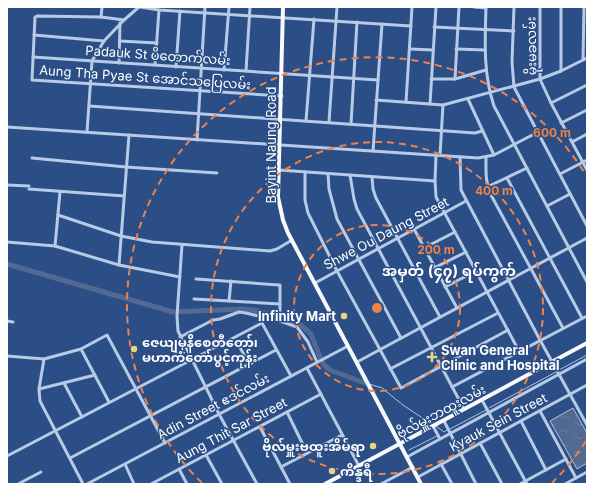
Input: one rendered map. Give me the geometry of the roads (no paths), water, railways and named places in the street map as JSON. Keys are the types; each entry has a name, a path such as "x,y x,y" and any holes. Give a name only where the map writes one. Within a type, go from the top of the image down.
{"main road":[{"name":"Bayint Naung Road","path":"283,7 282,96 278,197 283,220 292,240 422,484"},
{"name":"ဗိုလ်မှူးဘထူးလမ်း","path":"325,484 400,444 445,423 464,410 587,343"}],"street":[{"path":"101,17 102,7"},
{"path":"87,132 92,61 104,41 139,7 180,12 411,26"},
{"path":"197,140 204,7"},
{"path":"224,70 229,7"},
{"path":"246,71 250,7"},
{"path":"329,122 337,7"},
{"path":"406,102 412,7"},
{"path":"430,104 436,7"},
{"path":"455,79 459,7"},
{"path":"474,7 486,7 486,70 494,106 587,282"},
{"path":"514,7 512,62 514,86 587,226"},
{"name":"မိုးမခလမ်း","path":"540,7 540,79 551,103 587,170"},
{"path":"561,71 562,7"},
{"path":"583,60 584,7"},
{"path":"155,65 159,10"},
{"path":"176,67 180,12"},
{"path":"33,57 35,17 37,16 101,17 124,20"},
{"path":"306,121 314,19"},
{"path":"351,124 357,22"},
{"path":"119,63 120,24"},
{"path":"373,151 382,24"},
{"path":"434,27 514,31"},
{"path":"34,36 104,41"},
{"path":"120,41 157,43"},
{"path":"410,49 433,50"},
{"path":"456,49 485,50"},
{"name":"Padauk St ပိတောက်လမ်း","path":"33,57 378,80"},
{"name":"Aung Tha Pyae St အောင်သပြေလမ်း","path":"33,57 32,80 282,96"},
{"path":"376,100 443,105 540,79 561,71 587,58"},
{"path":"431,79 455,79 486,70"},
{"path":"551,103 587,85"},
{"path":"468,99 494,155"},
{"path":"440,155 443,105"},
{"path":"89,106 475,133 482,131"},
{"path":"562,122 587,110"},
{"path":"7,127 478,158 494,155 538,132"},
{"path":"572,142 587,134"},
{"path":"119,265 129,135"},
{"path":"436,155 435,194 519,351"},
{"path":"460,157 461,190 466,201 540,340 587,424"},
{"path":"486,157 485,178 487,187 563,328"},
{"path":"32,158 126,167 217,173"},
{"path":"560,174 587,160"},
{"path":"487,187 527,168"},
{"path":"279,170 435,181"},
{"path":"305,172 305,200 308,213 337,271 401,388 508,330"},
{"path":"328,174 329,189 337,219 401,338"},
{"path":"350,175 357,209 464,410"},
{"path":"372,177 373,189 376,198 440,317"},
{"path":"508,178 582,318"},
{"path":"7,185 60,192 124,196"},
{"path":"55,246 60,192"},
{"path":"547,206 570,194"},
{"name":"Shwe Ou Daung Street","path":"315,283 466,201"},
{"path":"58,215 121,236 152,242 270,251 277,249 292,240"},
{"path":"414,229 457,308"},
{"path":"424,248 455,232"},
{"path":"357,362 587,238"},
{"path":"7,242 55,246 119,265 180,277"},
{"path":"182,245 177,316 178,331 219,414 256,483 251,484"},
{"path":"434,268 466,252"},
{"path":"445,287 476,271"},
{"path":"196,279 279,284 279,319"},
{"path":"229,301 231,281"},
{"path":"194,299 280,304"},
{"path":"180,337 213,320 239,312 279,319 297,327 318,361"},
{"path":"390,369 498,313"},
{"path":"452,387 587,316"},
{"path":"7,321 13,322"},
{"path":"7,456 262,323 291,376"},
{"path":"7,356 44,359 81,349 107,335 165,443"},
{"path":"237,342 249,364"},
{"name":"Adin Street ဧဒင်လမ်း","path":"85,484 348,346"},
{"path":"81,349 109,402"},
{"path":"70,458 276,350"},
{"path":"44,359 39,389 40,401 85,484"},
{"path":"408,457 450,432 587,359"},
{"path":"307,368 359,466"},
{"path":"39,389 94,375"},
{"path":"64,383 82,417"},
{"name":"Kyauk Sein Street","path":"418,477 587,385"},
{"name":"Aung Thit Sar Street","path":"151,484 321,394"},
{"path":"482,400 526,483"},
{"path":"540,411 576,478"},
{"path":"286,412 307,453"},
{"path":"521,421 546,470"},
{"path":"445,423 476,484"},
{"path":"260,427 290,484"},
{"path":"434,428 440,438"},
{"path":"281,467 342,435"},
{"path":"480,443 502,484"},
{"path":"206,455 221,483 216,484"},
{"path":"520,484 526,483 566,459"},
{"path":"125,464 134,484"},
{"path":"441,464 452,484"},
{"path":"381,484 413,467"},
{"path":"179,469 187,484"},
{"path":"18,484 41,472"},
{"path":"565,484 587,472"},
{"path":"390,479 393,484"}],"water":[{"path":"573,408 587,433 587,463 577,469 550,421"}],"waterway":[{"path":"7,264 173,312 243,309 254,310 297,322 311,334 324,365 330,370 365,383"},
{"path":"559,370 587,355"},
{"path":"489,408 556,372"},
{"path":"369,384 382,388 403,405 433,425"},
{"path":"450,429 486,410"},
{"path":"436,426 444,432 447,430"},
{"path":"409,450 437,436"}],"place":[{"name":"Infinity Mart","path":"344,316"},
{"name":"ဇေယျမုနိစေတီတော်၊ မဟာကံတော်ပွင့်ကုန်း","path":"134,349"},
{"name":"Swan General Clinic and Hospital","path":"432,357"},
{"name":"ဗိုလ်မှူးဗထူးအိမ်ရာ","path":"373,446"},
{"name":"ကိန္ဒရီ","path":"332,471"}],"district":[{"name":"အမှတ် (၄၇) ရပ်ကွက်","path":"449,270"}]}
